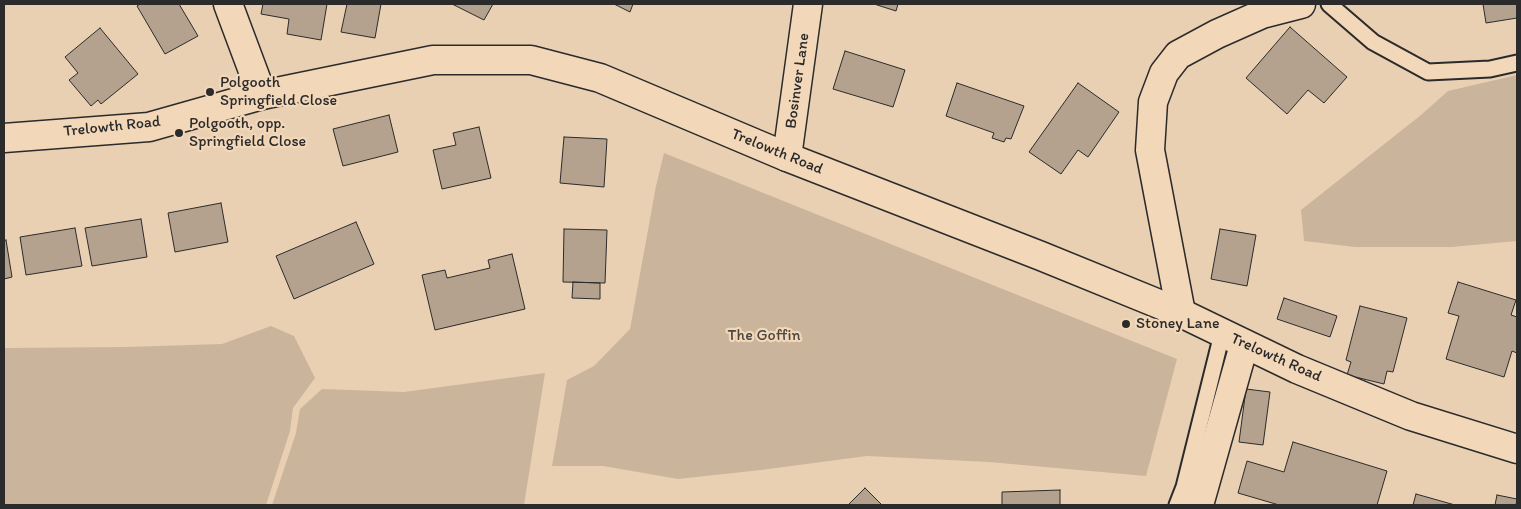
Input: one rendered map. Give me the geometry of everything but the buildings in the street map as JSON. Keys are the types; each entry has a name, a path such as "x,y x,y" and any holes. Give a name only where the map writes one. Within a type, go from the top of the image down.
{"street":[{"path":"228,4 262,95"},
{"name":"Bosinver Lane","path":"787,157 808,4"},
{"path":"1181,313 1150,150 1153,102 1164,73 1178,56 1217,34 1262,14 1301,4"},
{"name":"Trelowth Road","path":"4,138 149,127 262,95 433,60 531,60 600,78 787,157 1181,313 1297,369 1411,416 1517,449"},
{"path":"1198,505 1233,339"}],"lane":[{"path":"1330,4 1373,42 1428,72 1490,69 1517,63"},
{"path":"1177,505 1233,339"}],"green space":[{"path":"1517,75 1517,241 1452,247 1355,247 1304,241 1301,210 1421,115 1448,91"},
{"name":"The Goffin","path":"664,153 1177,359 1146,476 989,462 867,456 678,479 603,466 552,466 567,380 594,366 630,329 656,186"},
{"path":"271,326 294,336 315,378 293,408 290,431 266,505 4,505 4,348 222,344"},
{"path":"545,373 524,505 272,505 296,433 300,409 322,389 404,392"}],"place":[{"name":"Polgooth Springfield Close","path":"210,92"},
{"name":"Polgooth, opp. Springfield Close","path":"179,133"},
{"name":"Stoney Lane","path":"1126,324"}]}
